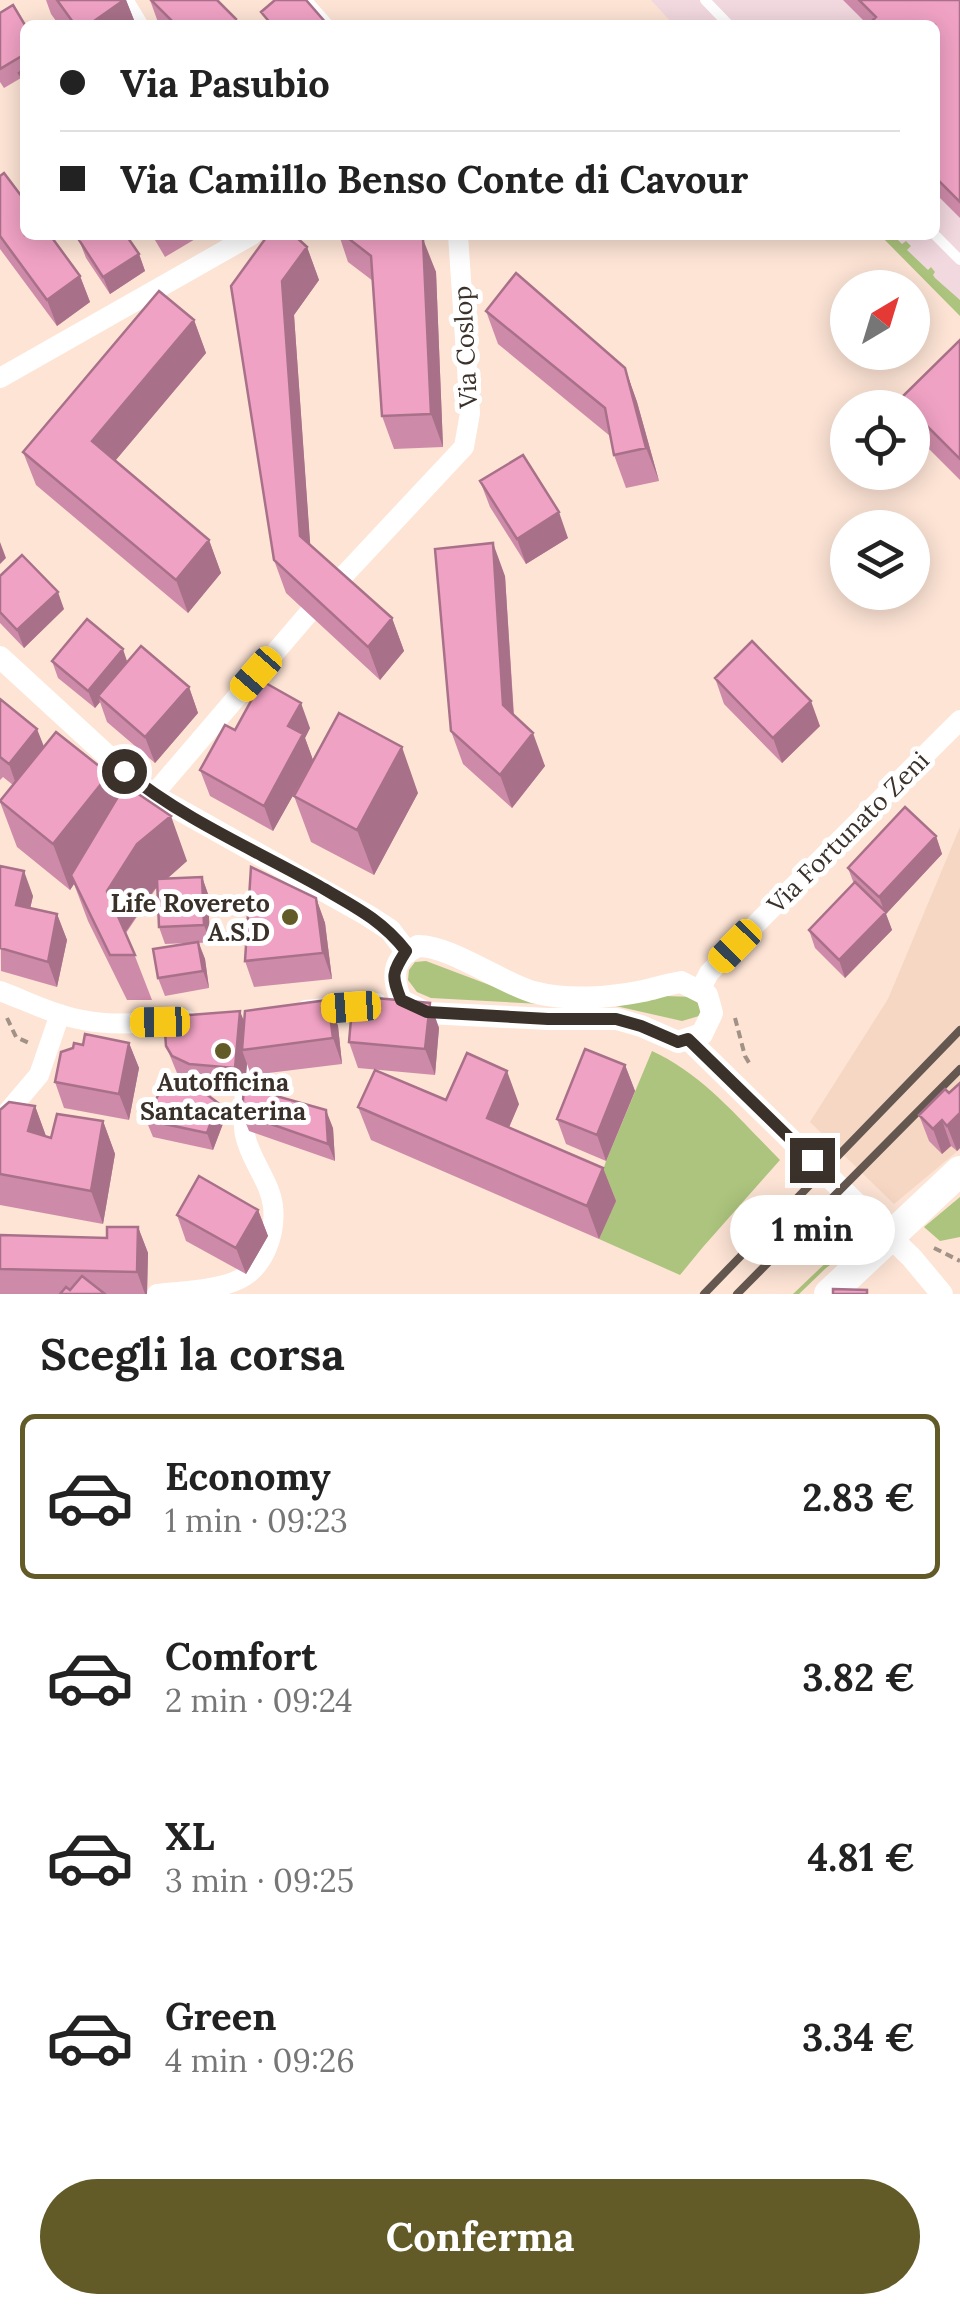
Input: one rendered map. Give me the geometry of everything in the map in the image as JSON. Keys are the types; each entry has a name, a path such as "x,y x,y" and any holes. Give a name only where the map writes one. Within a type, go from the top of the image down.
{"main road":[{"path":"844,1285 960,1171"}],"street":[{"path":"0,378 236,240"},
{"name":"Via Coslop","path":"332,587 464,446 470,413 458,240"},
{"path":"153,794 308,614"},
{"path":"0,657 153,794 367,914 390,930 406,951"},
{"name":"Via Fortunato Zeni","path":"700,990 709,973 960,720"},
{"path":"286,1012 401,1000 427,1012 616,1019 678,1042 702,1034 712,1012 707,995 681,982 604,996 548,995 506,982 434,948 418,946 406,951 394,972 401,1000"},
{"path":"0,991 86,1021 215,1017"},
{"path":"0,1121 40,1075 60,1014"},
{"path":"157,1294 240,1279 258,1263 272,1233 273,1206 245,1138 243,1122 252,1029"},
{"path":"688,1039 918,1251 942,1294"}],"lane":[{"path":"307,0 325,20"},
{"path":"705,0 724,20"},
{"path":"940,240 960,260"}],"path":[{"path":"0,1012 13,1026 16,1037"},
{"path":"918,1251 960,1261"}],"shaded area":[{"path":"651,0 960,0 960,316 930,286 930,270 915,270 885,240 940,240 940,20 669,20"},
{"path":"960,827 960,1149 894,1204 810,1122 888,999"}],"green space":[{"path":"885,240 902,244 906,241 911,246 907,250 928,270 915,270"},
{"path":"931,267 935,278 960,300 960,316 930,286"},
{"path":"426,961 540,1004 431,998 417,992 408,980 415,962"},
{"path":"665,996 694,997 702,1010 699,1016 682,1021 607,1004"},
{"path":"652,1051 705,1085 780,1160 680,1275 599,1239 615,1201 596,1193"},
{"path":"960,1197 960,1237 940,1241 924,1227"},
{"path":"856,1234 863,1241 799,1294 793,1294"}],"building":[{"path":"57,0 124,0 95,20 71,20"},
{"path":"151,0 217,0 236,19 235,20 171,20"},
{"path":"275,0 306,0 323,20 268,20 261,12"},
{"path":"859,0 960,0 960,202 940,182 940,20 873,20 876,17"},
{"path":"13,5 22,20 20,57 0,69 0,13"},
{"path":"4,173 20,194 20,240 54,240 80,276 47,300 0,236 0,176"},
{"path":"79,240 129,240 139,254 103,277"},
{"path":"264,240 299,240 307,247 282,281 300,536 392,618 368,647 274,560 231,286"},
{"path":"350,240 423,240 431,414 382,416 371,256"},
{"path":"516,273 625,368 646,448 614,455 605,408 486,311"},
{"path":"159,291 194,320 92,441 209,540 176,580 23,452"},
{"path":"960,340 960,459 930,429 930,390 909,390"},
{"path":"523,455 559,512 517,539 480,481"},
{"path":"493,543 503,705 533,733 500,775 451,731 435,549"},
{"path":"22,555 58,592 17,630 0,612 0,576"},
{"path":"87,619 123,649 88,691 52,661"},
{"path":"752,641 811,701 773,738 715,678"},
{"path":"141,646 189,687 145,737 98,696"},
{"path":"262,681 301,703 288,726 303,734 264,806 200,770 225,725 235,730"},
{"path":"0,699 37,729 9,764 0,757"},
{"path":"339,713 402,747 357,830 294,796"},
{"path":"56,732 109,774 53,844 0,801"},
{"path":"125,785 171,816 137,844 107,891 135,955 110,955 71,875"},
{"path":"905,807 936,836 879,897 848,868"},
{"path":"0,866 24,871 16,905 57,914 48,962 0,948"},
{"path":"251,867 316,898 323,953 245,961"},
{"path":"202,877 204,925 159,927 157,879"},
{"path":"855,882 886,912 839,960 809,930"},
{"path":"198,942 203,971 158,978 153,949"},
{"path":"353,996 430,1003 425,1049 349,1042"},
{"path":"328,1000 333,1038 242,1050 245,1011"},
{"path":"240,1011 235,1068 189,1064 172,1056 166,1046 164,1017"},
{"path":"85,1034 129,1043 119,1094 55,1082 61,1052 73,1048 74,1043 83,1045"},
{"path":"585,1049 625,1065 597,1135 557,1119"},
{"path":"467,1053 507,1071 487,1118 603,1168 587,1206 358,1107 375,1070 446,1100"},
{"path":"168,1075 189,1081 218,1103 207,1133 146,1120"},
{"path":"960,1083 960,1113 947,1126 942,1120 933,1129 919,1115 945,1089 949,1093"},
{"path":"244,1087 326,1110 328,1144 242,1114"},
{"path":"9,1102 35,1106 28,1131 51,1138 57,1114 103,1121 91,1191 0,1174 0,1110"},
{"path":"199,1176 258,1210 236,1248 177,1215"},
{"path":"107,1227 138,1227 137,1272 0,1269 0,1235 107,1238"},
{"path":"82,1276 105,1294 60,1294 66,1287 70,1290"},
{"path":"833,1289 867,1290 867,1294 833,1294"}],"railway":[{"path":"704,1294 960,1030"},
{"path":"737,1294 960,1069"}],"place":[{"name":"Life Rovereto A.S.D","path":"290,917"},
{"name":"Autofficina Santacaterina","path":"223,1051"}],"route":[{"path":"124,771 171,806 390,930 406,951 394,972 401,1000 427,1012 616,1019 678,1042 688,1039 812,1160"}]}
